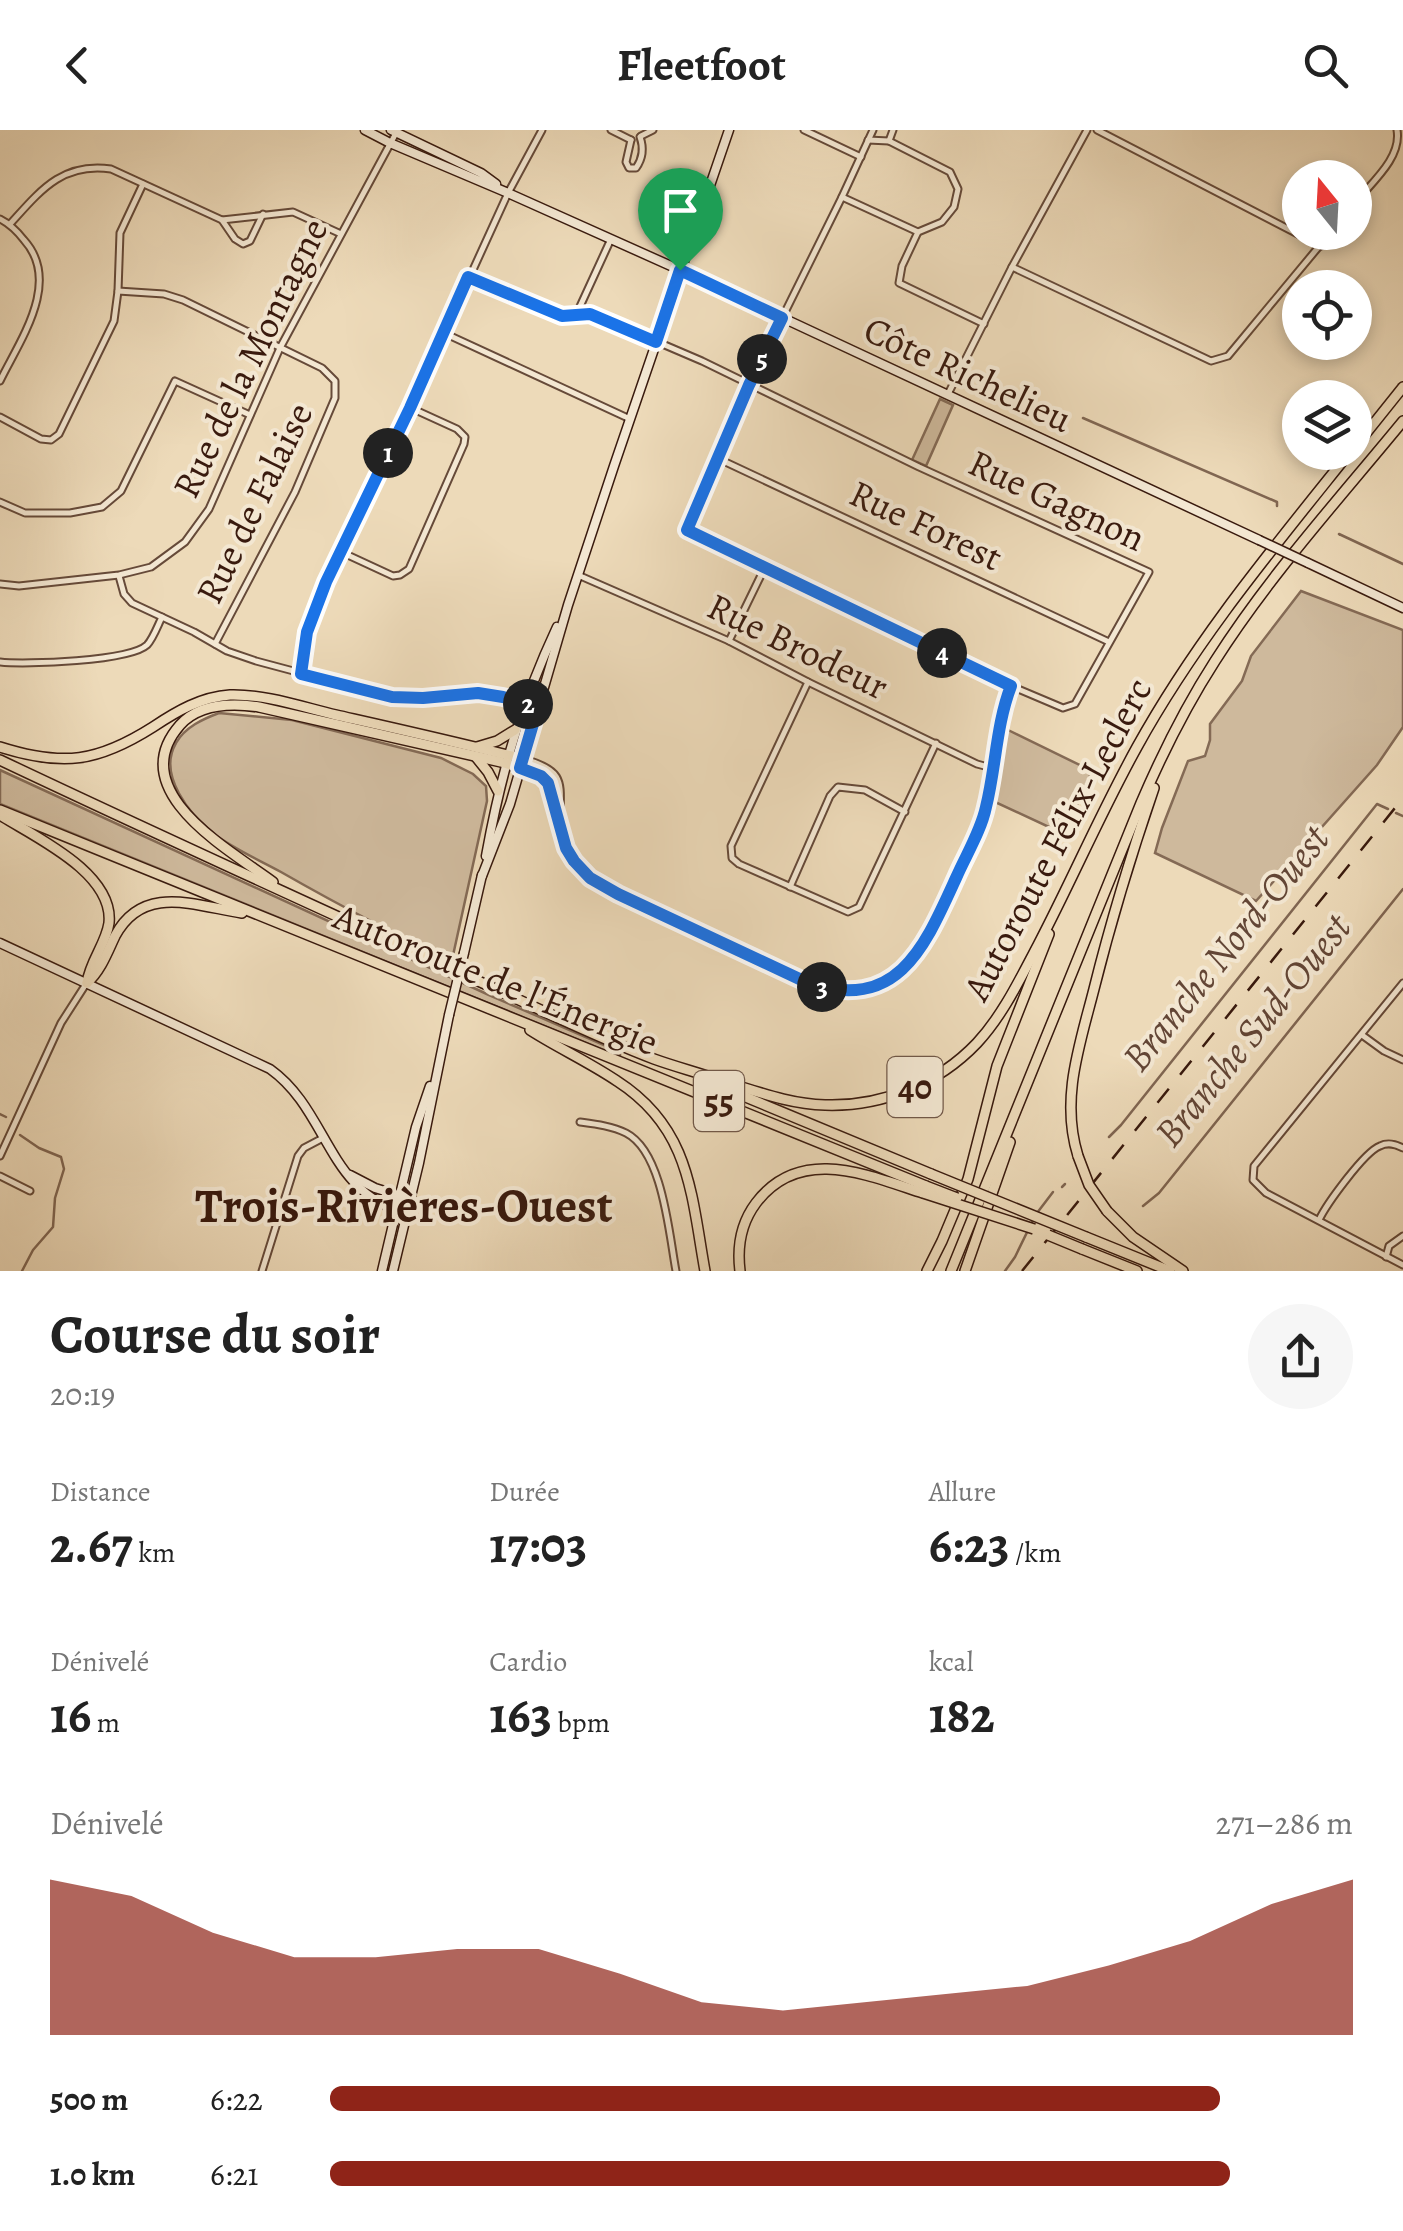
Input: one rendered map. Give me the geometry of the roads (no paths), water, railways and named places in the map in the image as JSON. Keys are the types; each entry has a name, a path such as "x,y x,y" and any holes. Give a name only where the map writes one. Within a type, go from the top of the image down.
{"highway":[{"name":"Autoroute Félix-Leclerc","path":"1372,426 1403,388"},
{"name":"Autoroute Félix-Leclerc","path":"951,1271 1171,738 1240,624 1403,420"},
{"name":"Autoroute Félix-Leclerc","path":"291,895 654,1059 806,1104 863,1103 904,1092 948,1068 984,1034 1012,992 1134,753 1188,662 1230,602 1337,470"},
{"path":"0,747 46,758 94,756 120,746 198,702 240,695 522,763"},
{"path":"291,895 202,831 176,802 166,778 165,756 172,737 187,718 216,706 253,706 476,752 515,730"},
{"path":"1171,738 1124,876 1073,1074 1070,1117 1078,1156 1108,1212 1134,1237 1183,1271"},
{"path":"476,752 498,792"},
{"name":"Autoroute de l'Énergie","path":"0,760 291,895"},
{"path":"0,813 70,859 103,894 109,923 87,982"},
{"name":"Autoroute de l'Énergie","path":"0,813 511,1017 925,1189"},
{"path":"927,1271 965,1185 999,1059 1067,890"},
{"path":"87,982 96,975 126,920 145,906 176,902 262,916"},
{"path":"965,1271 1058,1008"},
{"path":"511,1017 562,1051 617,1080 659,1118 677,1145 686,1170 705,1271"},
{"name":"Autoroute de l'Énergie","path":"654,1059 1170,1271"},
{"path":"740,1271 740,1239 748,1216 765,1193 794,1174 823,1168 925,1189 1137,1271"}],"street":[{"name":"Côte Richelieu","path":"365,130 680,270 1403,608"},
{"path":"301,674 308,626 339,552 508,193 542,130"},
{"path":"612,130 631,140 654,130"},
{"path":"482,876 510,804 568,605 728,130"},
{"path":"804,130 860,157"},
{"path":"719,458 749,385 873,130"},
{"path":"889,142 893,130"},
{"path":"948,394 1088,130"},
{"path":"1097,130 1282,226"},
{"path":"1372,182 1396,152 1397,130"},
{"name":"Côte Richelieu","path":"395,131 481,173 508,193"},
{"name":"Rue de la Montagne","path":"0,584 19,586 151,568 186,542 209,509 280,348 395,131"},
{"path":"631,140 626,162 629,168 636,168 643,146 640,137"},
{"path":"868,140 889,142 950,172 958,189 954,207 942,222 918,232 902,266 899,283 984,324"},
{"path":"10,224 42,188 63,174 96,167 111,169 222,220 243,244 250,241 264,214"},
{"path":"0,417 41,439 51,440 59,434 114,321 120,234 143,184"},
{"path":"842,197 918,232"},
{"path":"222,220 293,212 342,234"},
{"path":"0,219 10,224 32,248 38,263 40,289 32,316 0,381"},
{"path":"578,314 610,239"},
{"path":"1012,267 1212,361 1228,356 1318,250"},
{"name":"Rue Gagnon","path":"468,277 562,316 590,314 656,342 1149,572 1075,704 1063,708 687,530 719,458"},
{"name":"Rue de Falaise","path":"118,291 164,294 183,300 322,368 334,380 335,398 294,492 215,644"},
{"path":"444,333 630,419"},
{"path":"0,502 25,513 70,514 102,507 121,491 175,381 250,415"},
{"path":"339,552 393,576 409,570 465,437 410,408"},
{"name":"Rue Forest","path":"719,458 1109,642"},
{"path":"730,640 764,568"},
{"path":"119,575 128,599 242,657 392,697 478,693 538,707"},
{"name":"Rue Brodeur","path":"578,575 730,640 808,682 992,768"},
{"path":"393,1271 506,759 525,703 568,605"},
{"path":"0,662 21,664 126,655 147,645 162,617"},
{"path":"808,682 731,846 732,858 739,864 848,912 860,907 936,743"},
{"path":"522,763 548,783 560,830 574,861 601,886 808,983 838,990 867,989 897,975 926,941 984,817 1011,686"},
{"path":"522,763 547,766 557,776 560,830"},
{"path":"790,887 838,786 864,790 905,812"},
{"path":"0,942 270,1069 298,1095 362,1192 406,1213"},
{"path":"0,1156 61,1023 87,982"},
{"path":"1403,983 1254,1166 1253,1180 1266,1193 1403,1266"},
{"path":"1362,1034 1403,1060"},
{"path":"382,1271 416,1127 438,1062"},
{"path":"580,1122 620,1130 642,1147 658,1180 676,1271"},
{"path":"262,1271 299,1154 323,1138"},
{"path":"1319,1221 1324,1208 1370,1152 1382,1144 1403,1148"},
{"path":"346,1172 377,1189 410,1198"},
{"path":"0,1176 30,1190"},
{"path":"1386,1257 1389,1246 1403,1236"}],"waterway":[{"path":"1083,418 1277,502 1277,506"},
{"path":"1339,534 1403,564"},
{"name":"Branche Nord-Ouest","path":"1109,1137 1377,804 1388,809"},
{"name":"Branche Nord-Ouest","path":"1396,813 1403,816"},
{"name":"Branche Sud-Ouest","path":"1143,1206 1159,1193 1403,889"},
{"path":"0,1114 6,1117"},
{"path":"20,1135 61,1157 64,1169 55,1198 53,1227 33,1250 22,1271"},
{"name":"Branche Nord-Ouest","path":"1062,1187 1065,1184"},
{"name":"Branche Nord-Ouest","path":"1037,1213 1053,1192"},
{"name":"Branche Nord-Ouest","path":"1005,1271 1033,1220"}],"railway":[{"path":"1022,1271 1403,798"}],"district":[{"name":"Trois-Rivières-Ouest","path":"404,1205"}]}
